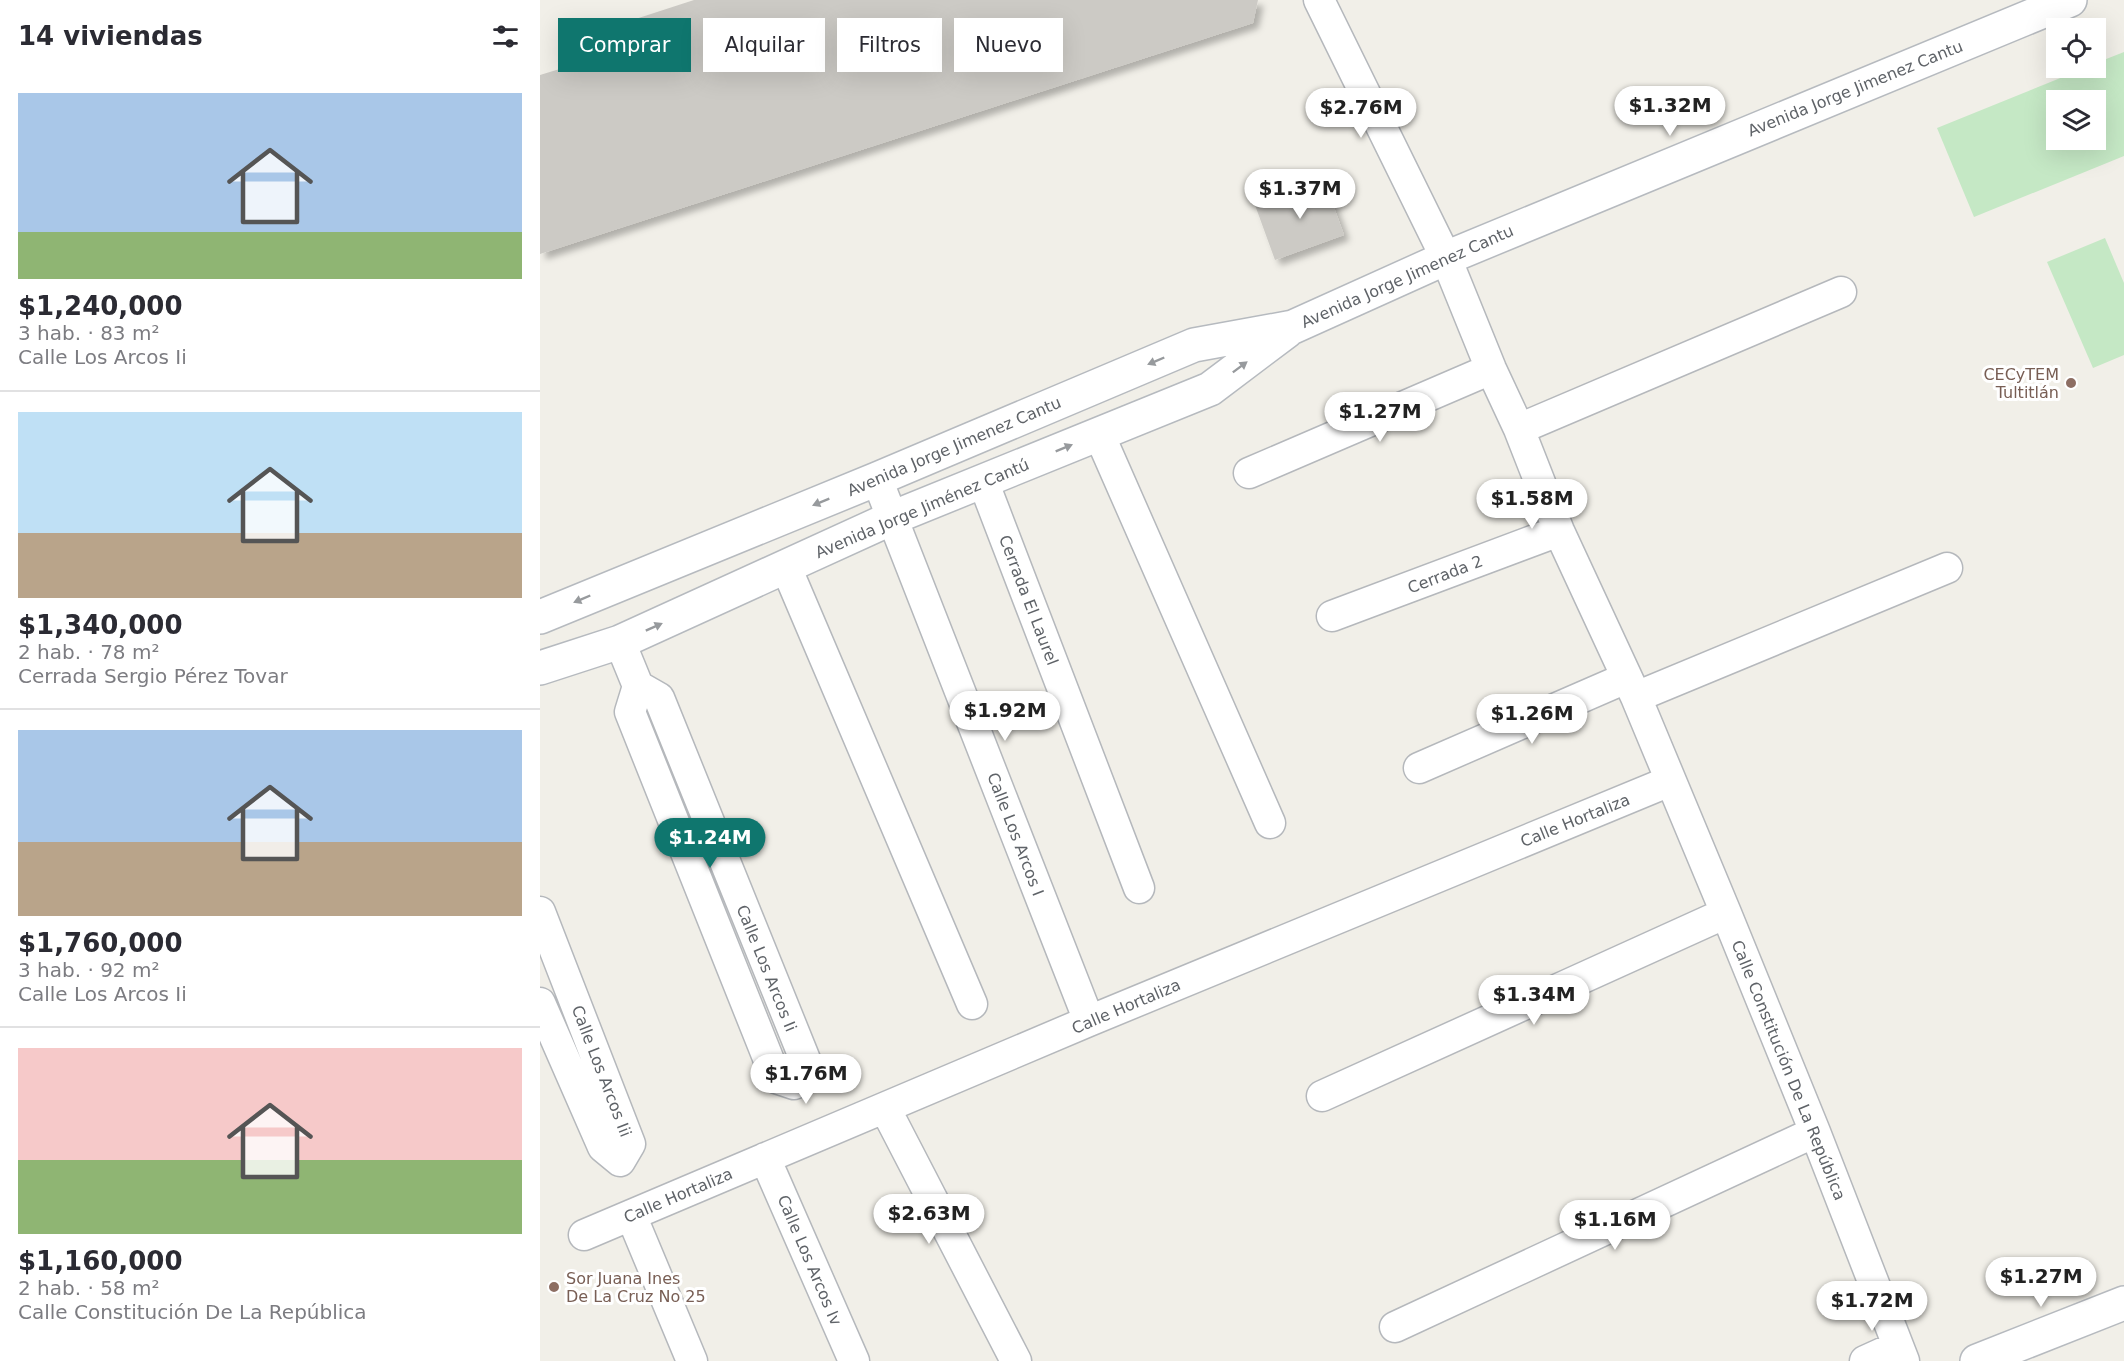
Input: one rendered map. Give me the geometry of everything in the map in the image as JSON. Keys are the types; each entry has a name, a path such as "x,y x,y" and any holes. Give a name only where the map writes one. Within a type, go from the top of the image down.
{"main road":[{"name":"Avenida Jorge Jimenez Cantu","path":"540,617 877,479 1194,345 1293,327 1446,258 2070,0"},
{"name":"Avenida Jorge Jiménez Cantú","path":"540,668 620,642 892,518 1210,389 1293,327"},
{"path":"1977,1361 2124,1303"}],"street":[{"name":"Calle Constitución De La República","path":"1319,0 1446,258 1491,369 1519,429 1558,531 1631,687 1815,1132 1901,1354"},
{"path":"1519,429 1841,292"},
{"path":"1249,473 1491,369"},
{"path":"1099,434 1270,824"},
{"name":"Calle Los Arcos I","path":"877,479 1089,1022"},
{"name":"Cerrada El Laurel","path":"983,481 1139,888"},
{"name":"Cerrada 2","path":"1332,616 1558,531"},
{"path":"786,567 972,1004"},
{"path":"1419,768 1947,568"},
{"path":"620,642 638,686"},
{"name":"Calle Los Arcos Ii","path":"638,686 659,698 734,885 806,1062 794,1084 776,1078 630,712 638,686"},
{"name":"Calle Hortaliza","path":"584,1235 1670,781"},
{"path":"704,898 734,885"},
{"name":"Calle Los Arcos Iii","path":"540,912 551,974 630,1144 620,1161 603,1148 540,1003"},
{"path":"1322,1096 1726,913"},
{"path":"885,1108 1016,1361"},
{"path":"1395,1327 1815,1132"},
{"name":"Calle Los Arcos Iv","path":"765,1158 854,1361"},
{"path":"631,1215 692,1361"},
{"path":"1865,1361 1901,1354"}],"green space":[{"path":"2124,52 2124,156 1974,217 1937,128 2060,78 2106,78 2106,59"},
{"path":"2105,238 2124,283 2124,355 2093,368 2047,262"}],"building":[{"path":"694,0 1258,0 1253,23 540,254 540,75 558,70 558,72 691,72 691,18 639,18"},
{"path":"1324,180 1344,235 1275,260 1255,205"}],"place":[{"name":"CECyTEM Tultitlán","path":"2071,383"},
{"name":"Sor Juana Ines De La Cruz No 25","path":"554,1287"}]}
